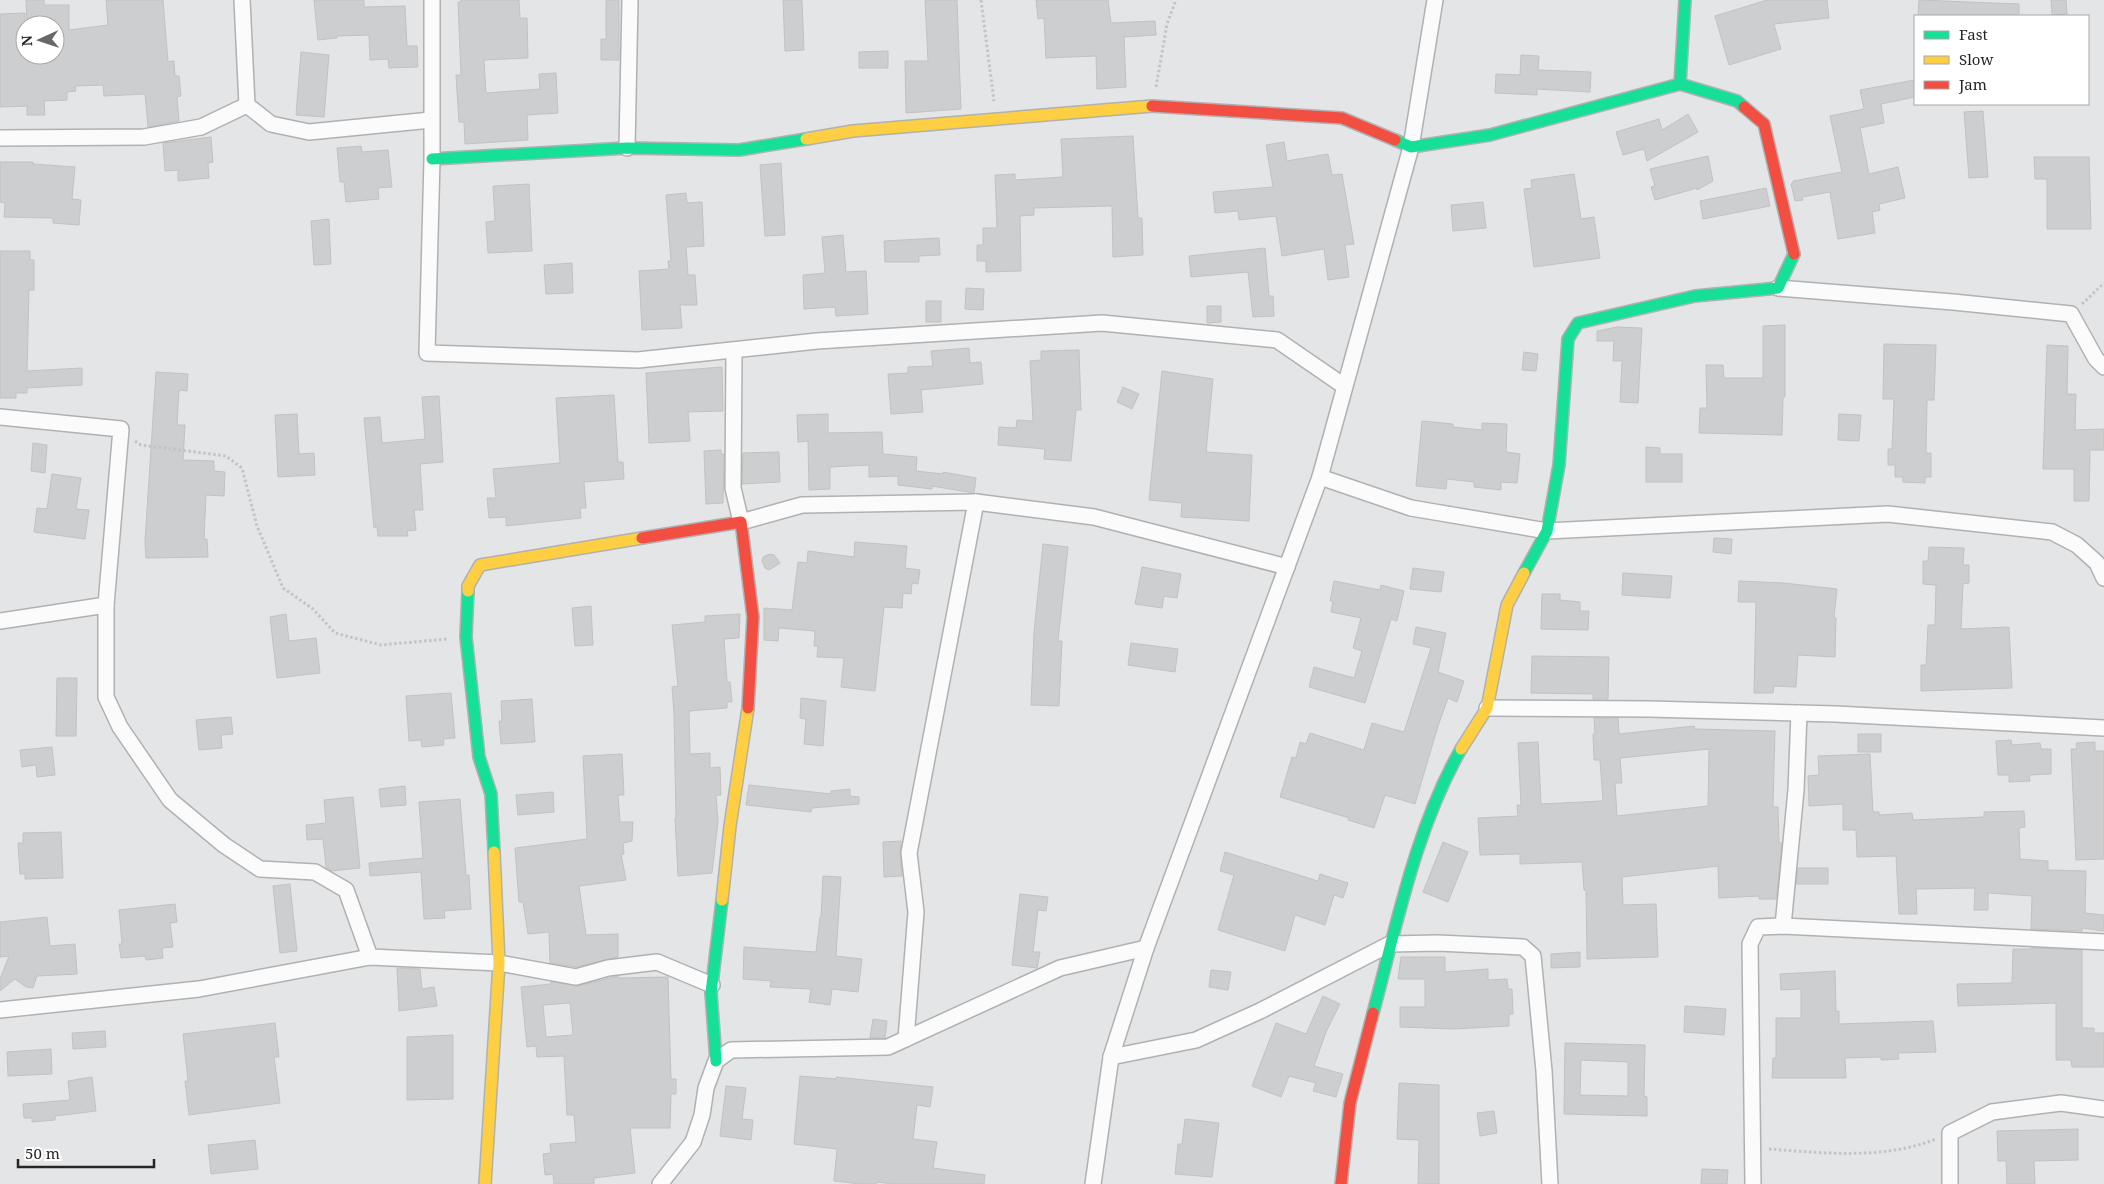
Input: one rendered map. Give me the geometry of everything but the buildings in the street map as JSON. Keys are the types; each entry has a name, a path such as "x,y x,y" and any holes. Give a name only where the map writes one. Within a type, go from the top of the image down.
{"street":[{"path":"242,0 247,105 271,124 309,132 431,120"},
{"path":"432,0 432,159 427,353 638,360 817,341 1102,323 1277,340 1344,386"},
{"path":"627,148 630,0"},
{"path":"1093,1184 1111,1057 1146,948 1320,477 1411,147 1435,0"},
{"path":"1680,84 1685,0"},
{"path":"432,159 627,148 739,150 853,131 1153,106 1342,118 1411,147 1490,135 1680,84 1737,101 1764,124 1794,256 1778,288"},
{"path":"0,138 144,137 201,126 247,105"},
{"path":"1341,1184 1350,1103 1390,944 1410,874 1433,808 1460,751 1486,708 1507,605 1547,530 1560,465 1568,339 1578,322 1695,296 1778,288 1943,301 2071,314 2096,359 2104,367"},
{"path":"660,1184 693,1142 702,1114 706,1088 716,1061 712,985 730,826 746,717 753,616 740,522 733,488 734,351"},
{"path":"0,417 121,429 106,606 106,697 120,726 170,800 224,845 260,869 315,872 346,890 370,957"},
{"path":"1320,477 1411,508 1547,530 1888,514 2052,532 2077,545 2097,563 2104,578"},
{"path":"906,1039 916,912 909,853 976,502"},
{"path":"485,1184 499,963 491,794 479,757 466,637 468,586 480,565 740,522 802,505 976,502 1094,517 1287,567"},
{"path":"0,620 106,606"},
{"path":"1486,708 1649,709 1799,713 2104,728"},
{"path":"1783,926 1796,790 1799,713"},
{"path":"1753,1184 1750,944 1758,927 1783,926 2104,942"},
{"path":"1111,1057 1196,1040 1260,1011 1390,944 1438,942 1523,947 1533,956 1544,1071 1550,1184"},
{"path":"716,1061 731,1050 888,1047 1060,968 1146,948"},
{"path":"0,1010 199,989 370,957 499,963 576,977 608,968 657,962 712,985"},
{"path":"1950,1184 1950,1133 1992,1112 2060,1103 2104,1109"}],"path":[{"path":"981,0 996,120"},
{"path":"1153,106 1167,24 1176,0"},
{"path":"2071,314 2104,283"},
{"path":"121,429 141,446 226,456 242,468 257,526 283,588 313,609 335,633 381,645 466,637"},
{"path":"1753,1148 1847,1155 1917,1146 1950,1133"}],"traffic: fast":[{"path":"1395,140 1411,147 1490,135 1680,84 1685,0"},
{"path":"1680,84 1737,101 1744,107"},
{"path":"432,159 627,148 739,150 806,139"},
{"path":"1524,573 1547,531 1559,465 1568,339 1578,323 1695,296 1778,288 1794,254"},
{"path":"468,591 466,637 479,757 491,794 494,852"},
{"path":"1373,1013 1399,912 1419,845 1431,812 1461,749"},
{"path":"716,1061 711,993 722,900"}],"traffic: slow":[{"path":"806,139 853,131 1152,106"},
{"path":"468,591 468,586 480,565 642,538"},
{"path":"1461,749 1487,708 1507,605 1524,573"},
{"path":"722,900 730,826 748,708"},
{"path":"485,1184 499,963 494,852"}],"traffic: jam":[{"path":"1152,106 1342,118 1395,140"},
{"path":"1744,107 1764,124 1794,254"},
{"path":"642,538 741,522 753,617 748,708"},
{"path":"1341,1184 1350,1103 1373,1013"}]}
